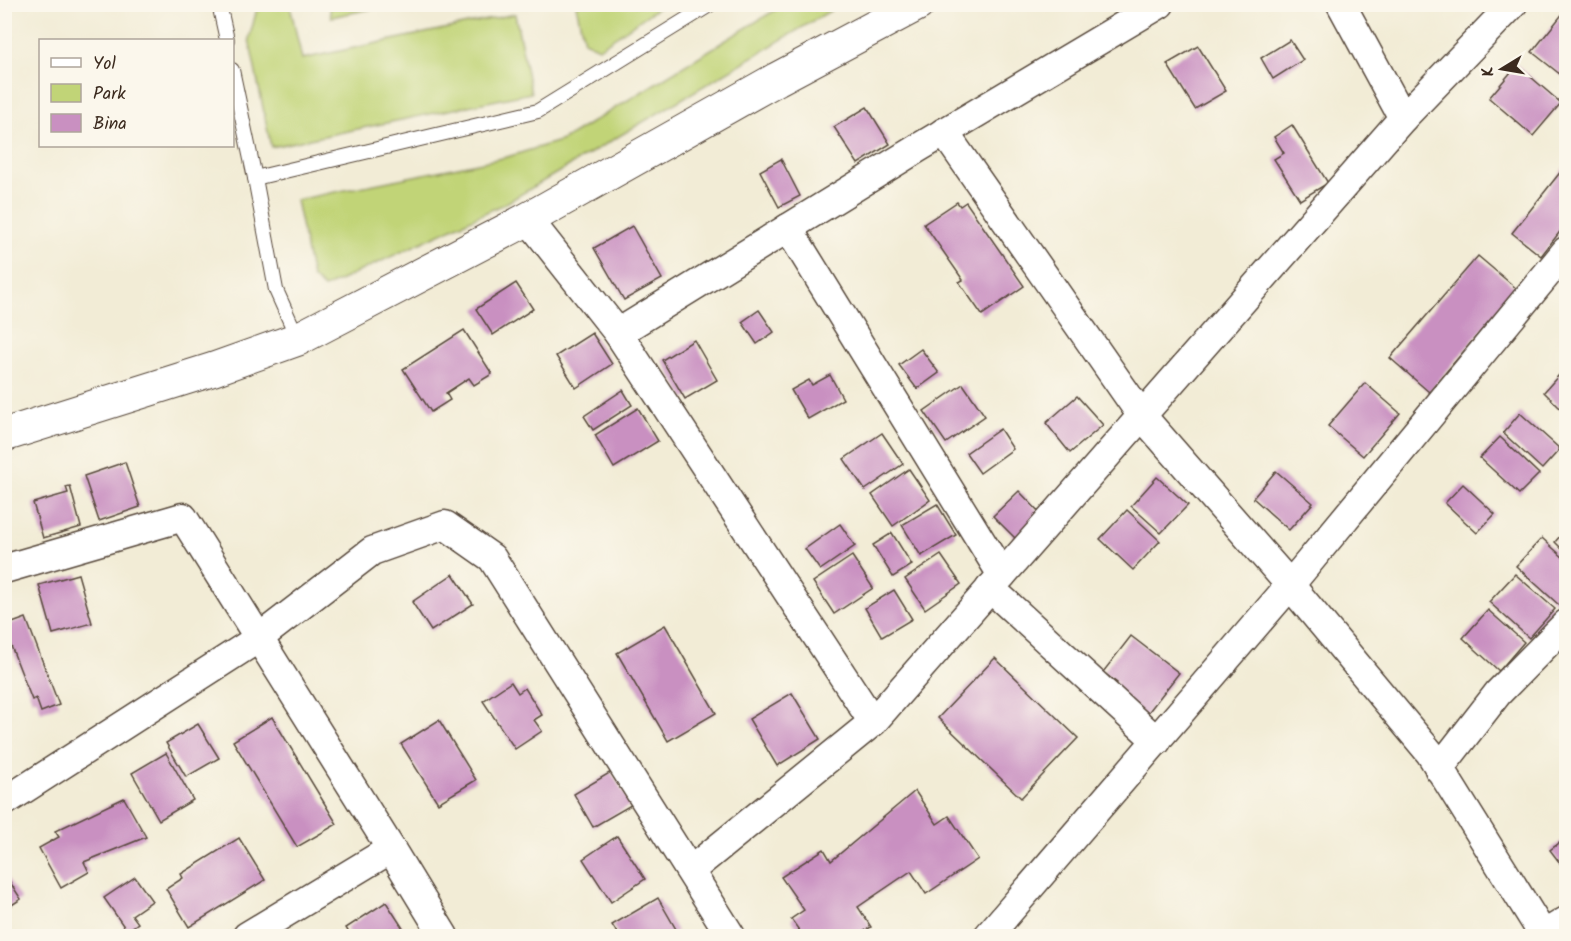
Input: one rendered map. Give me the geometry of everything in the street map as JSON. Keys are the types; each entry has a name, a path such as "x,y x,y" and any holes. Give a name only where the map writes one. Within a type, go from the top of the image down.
{"street":[{"path":"4,435 214,369 298,339 528,219 777,79 918,4"},
{"path":"618,333 944,132 1160,4"},
{"path":"1341,4 1403,118"},
{"path":"691,870 873,722 1403,118 1513,4"},
{"path":"944,132 1142,416 1290,585 1430,753 1549,932"},
{"path":"528,219 618,333 873,722"},
{"path":"788,228 996,581 1156,741"},
{"path":"988,936 1290,585 1566,251"},
{"path":"4,569 183,517 444,936"},
{"path":"4,802 259,638 372,551 445,525 492,558 731,936"},
{"path":"1439,769 1498,693 1566,624"},
{"path":"247,936 391,849"}],"lane":[{"path":"219,4 226,39"},
{"path":"255,178 538,111 711,4"},
{"path":"234,79 276,290 298,339"}],"green space":[{"path":"329,4 391,4 391,5 331,17"},
{"path":"576,4 662,5 599,48 584,41"},
{"path":"785,4 840,5 508,202 324,288 312,277 296,200 507,157 563,140"},
{"path":"258,5 290,5 302,59 515,14 531,93 271,147 249,39"}],"building":[{"path":"1564,12 1566,14 1566,79 1532,52"},
{"path":"1290,40 1303,60 1273,79 1261,58"},
{"path":"1198,46 1226,91 1195,109 1167,64"},
{"path":"1517,65 1561,103 1533,136 1489,98"},
{"path":"867,107 890,144 858,164 834,127"},
{"path":"1292,125 1328,183 1300,200 1274,159 1284,153 1274,137"},
{"path":"781,159 800,196 779,207 760,171"},
{"path":"1566,165 1566,224 1541,256 1512,233"},
{"path":"957,202 960,206 966,202 1024,286 982,315 959,282 963,280 924,224"},
{"path":"632,226 662,279 624,300 594,248"},
{"path":"1478,256 1517,289 1429,392 1390,358"},
{"path":"516,283 533,309 493,335 476,309"},
{"path":"759,310 774,332 757,344 742,322"},
{"path":"464,330 492,374 474,385 469,378 446,393 450,400 431,412 403,369"},
{"path":"592,333 612,364 576,388 556,356"},
{"path":"694,340 717,380 685,399 662,360"},
{"path":"921,349 939,373 917,389 899,365"},
{"path":"1560,374 1566,381 1566,414 1544,392"},
{"path":"830,375 843,399 808,419 791,390 809,380 812,385"},
{"path":"1365,383 1400,413 1363,456 1328,426"},
{"path":"963,384 985,416 946,443 924,411"},
{"path":"623,390 632,405 593,430 584,416"},
{"path":"1077,396 1103,425 1070,453 1046,423"},
{"path":"638,408 658,441 614,468 595,435"},
{"path":"1520,413 1560,449 1542,469 1503,433"},
{"path":"1000,429 1013,449 980,473 966,453"},
{"path":"882,433 903,464 865,490 844,459"},
{"path":"1500,437 1539,474 1519,494 1480,458"},
{"path":"125,462 140,507 99,521 84,476"},
{"path":"909,469 930,500 893,526 872,495"},
{"path":"1276,471 1313,503 1289,530 1253,498"},
{"path":"1157,477 1188,505 1161,533 1131,506"},
{"path":"1463,484 1495,514 1477,533 1445,503"},
{"path":"70,486 81,527 43,538 33,503 68,493 66,487"},
{"path":"1019,491 1044,517 1019,542 993,516"},
{"path":"937,504 956,535 921,556 902,525"},
{"path":"1127,510 1160,541 1133,570 1100,539"},
{"path":"840,524 855,546 820,570 805,549"},
{"path":"1566,529 1566,553 1555,542"},
{"path":"892,533 912,565 893,577 873,545"},
{"path":"1542,538 1566,560 1566,597 1559,605 1516,566"},
{"path":"941,555 961,584 925,609 905,579"},
{"path":"852,556 873,588 834,614 813,582"},
{"path":"78,574 92,623 53,634 39,585"},
{"path":"453,574 473,604 431,631 412,602"},
{"path":"1515,574 1555,609 1529,638 1489,602"},
{"path":"894,590 912,619 882,637 865,608"},
{"path":"1488,610 1524,642 1499,671 1463,638"},
{"path":"26,618 59,705 41,712 36,698 32,700 4,628 4,626"},
{"path":"665,625 716,713 668,741 617,653"},
{"path":"1131,636 1179,673 1143,719 1114,688 1117,683 1103,672"},
{"path":"995,658 1078,738 1021,798 938,718"},
{"path":"511,682 518,693 525,688 542,715 534,720 542,731 515,749 483,701"},
{"path":"792,693 820,739 777,766 749,719"},
{"path":"272,717 337,824 297,847 233,741"},
{"path":"439,720 476,780 438,803 401,744"},
{"path":"198,724 219,758 186,777 166,743"},
{"path":"166,753 193,800 159,820 132,773"},
{"path":"611,772 631,805 593,827 574,794"},
{"path":"915,791 937,824 949,816 978,859 926,894 911,871 858,907 871,927 857,936 803,936 791,919 804,910 781,877 824,849 831,861"},
{"path":"124,798 146,837 84,862 89,872 61,888 39,848 59,837 55,831"},
{"path":"617,836 645,879 611,902 583,859"},
{"path":"239,838 265,880 189,927 166,889 183,878 181,874"},
{"path":"1566,838 1566,871 1550,850"},
{"path":"4,873 21,899 4,910"},
{"path":"135,877 152,901 132,915 138,923 127,931 104,898"},
{"path":"658,898 677,931 667,936 619,936 612,925"},
{"path":"386,902 408,936 351,936 346,928"}]}
